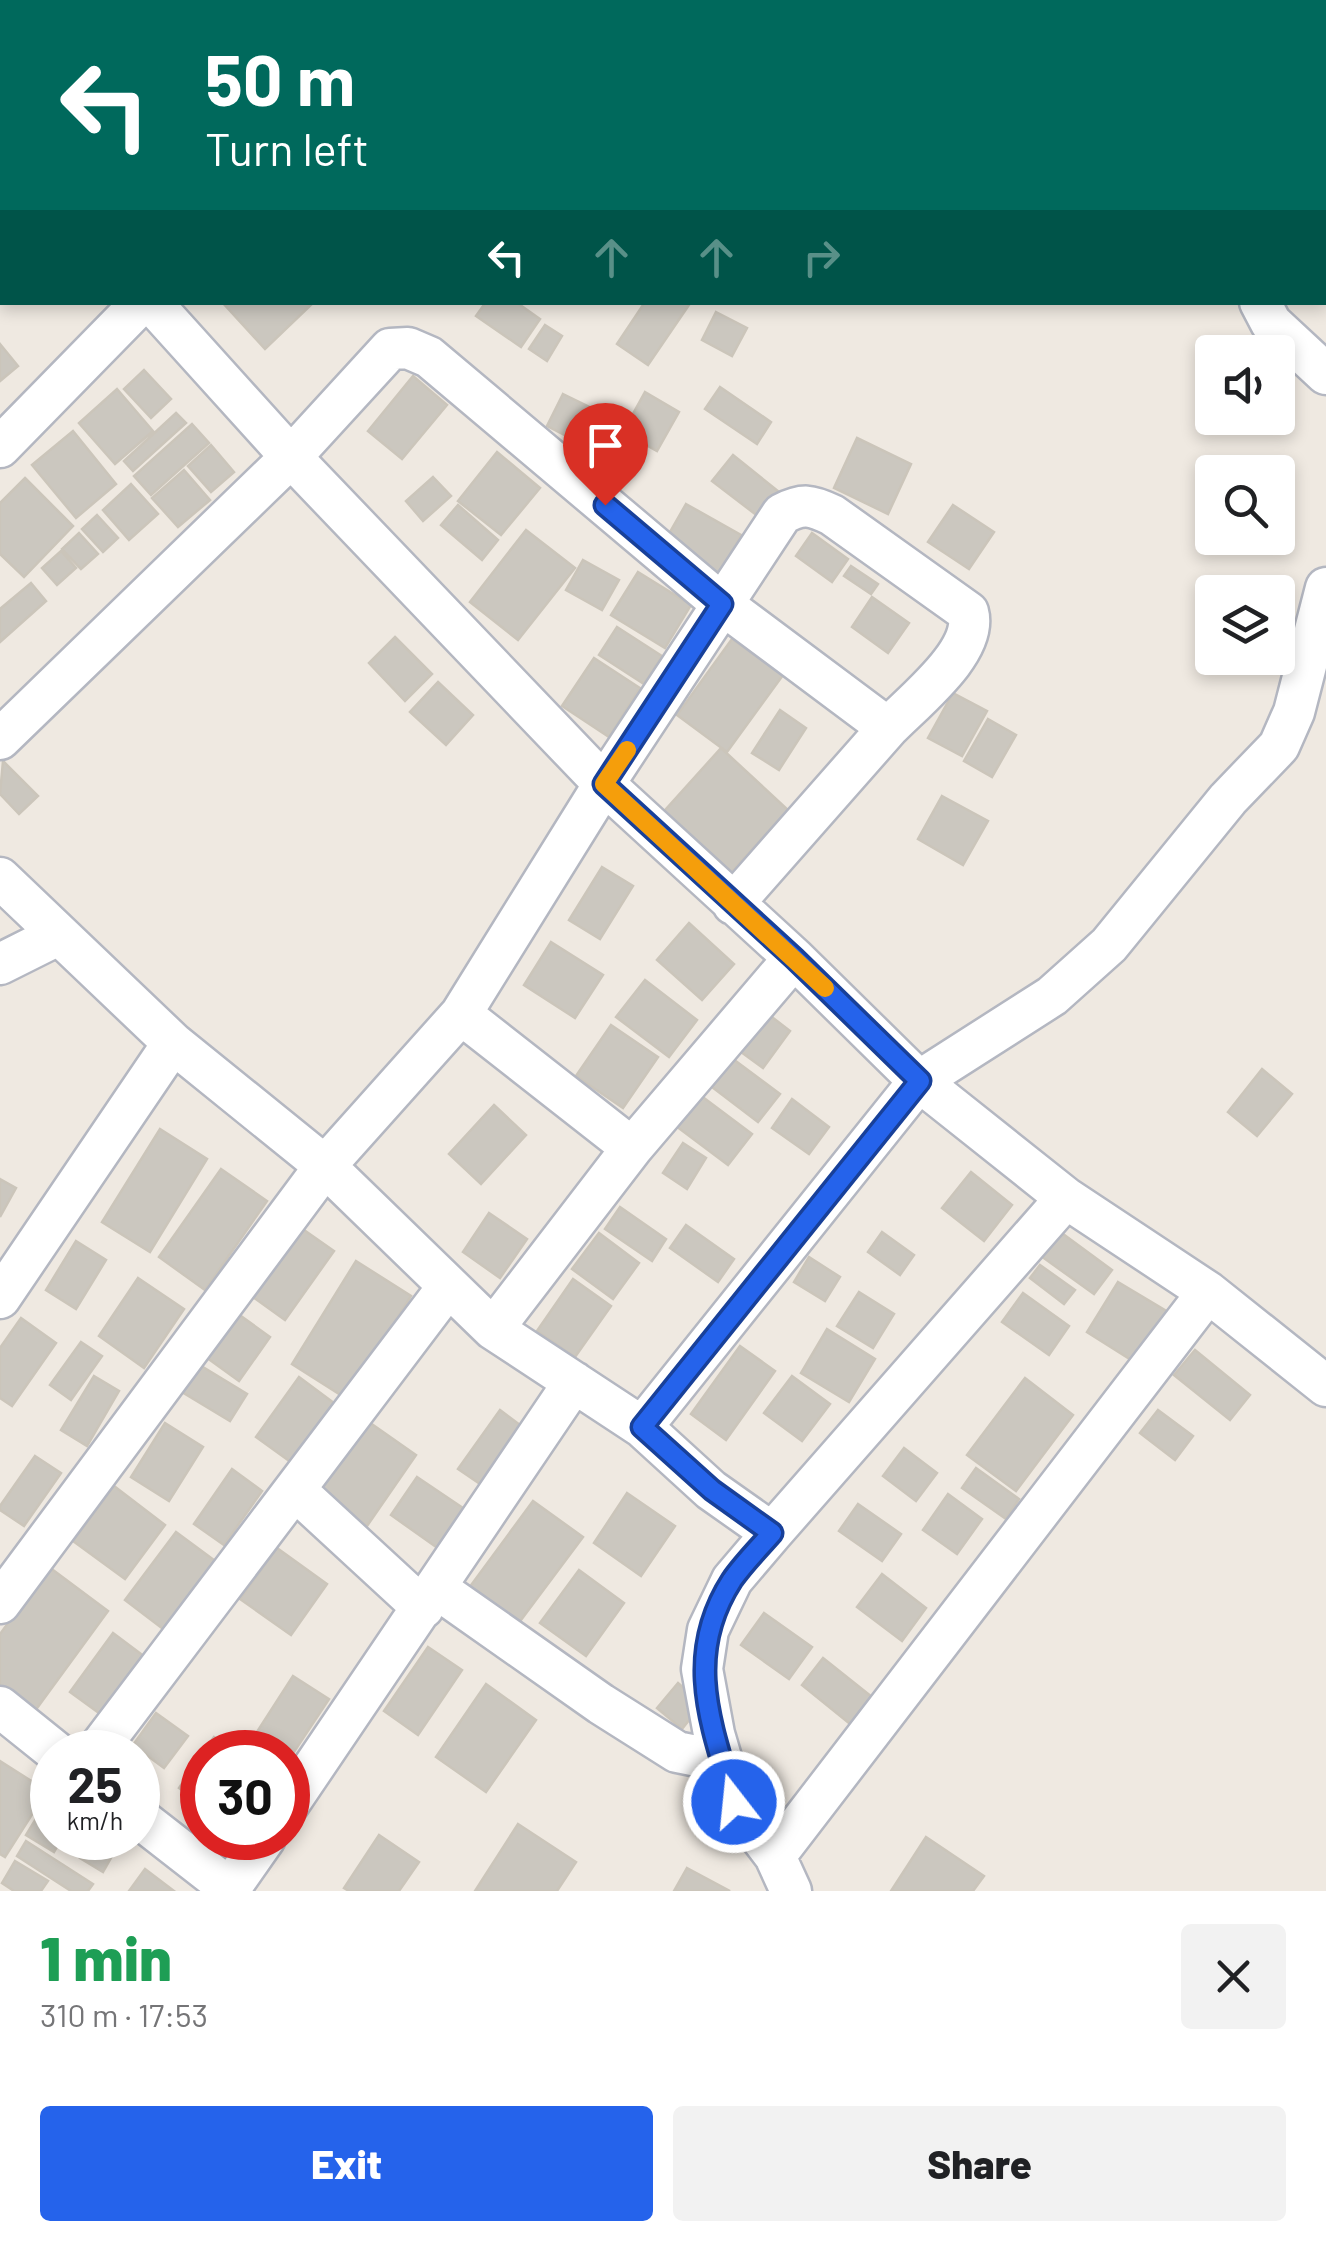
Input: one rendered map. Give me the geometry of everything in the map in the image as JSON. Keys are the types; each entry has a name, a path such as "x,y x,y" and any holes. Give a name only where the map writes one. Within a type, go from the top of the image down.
{"street":[{"path":"0,447 139,305"},
{"path":"154,305 291,456 604,784 794,958 920,1081 1066,1198 1208,1292 1326,1386"},
{"path":"1261,305 1270,324 1326,374"},
{"path":"0,739 291,456 390,350 408,348 429,357 722,604 888,728"},
{"path":"0,1603 325,1166 461,1014 604,784 782,514 811,504 968,612 972,624 963,649 733,904"},
{"path":"642,1427 920,1081 1052,996 1110,946 1228,799 1279,746 1294,712 1326,588"},
{"path":"0,878 173,1044 325,1166 493,1329 642,1427 712,1490 772,1533"},
{"path":"0,964 58,935"},
{"path":"493,1329 632,1148 794,958"},
{"path":"461,1014 632,1148"},
{"path":"0,1298 173,1044"},
{"path":"1066,1198 732,1580 708,1630 702,1669 734,1802 783,1874 1208,1292"},
{"path":"113,1730 448,1288"},
{"path":"310,1773 574,1382"},
{"path":"294,1490 430,1598 678,1752 722,1761"},
{"path":"0,1706 30,1731"},
{"path":"160,1834 230,1890 250,1860"}],"building":[{"path":"225,305 311,305 265,349"},
{"path":"484,305 520,305 540,319 521,347 476,316"},
{"path":"643,305 689,305 648,365 617,344"},
{"path":"716,312 747,328 732,356 702,340"},
{"path":"545,325 562,336 547,361 529,349"},
{"path":"0,344 18,366 0,381"},
{"path":"144,370 171,399 151,418 124,389"},
{"path":"413,376 447,405 402,459 368,431"},
{"path":"720,387 771,422 757,444 705,409"},
{"path":"117,389 153,431 115,464 79,423"},
{"path":"645,392 679,412 657,451 623,432"},
{"path":"563,394 602,413 586,446 547,426"},
{"path":"176,413 186,423 133,471 124,461"},
{"path":"192,424 209,443 151,495 134,476"},
{"path":"73,431 116,484 76,518 32,465"},
{"path":"857,438 911,464 888,514 834,488"},
{"path":"211,445 234,472 211,492 188,466"},
{"path":"497,452 540,488 501,535 458,501"},
{"path":"733,455 779,492 759,517 712,481"},
{"path":"184,470 210,500 178,527 152,498"},
{"path":"433,477 451,496 423,521 406,501"},
{"path":"25,478 73,526 24,577 0,554 0,503"},
{"path":"131,484 158,514 129,540 103,510"},
{"path":"686,504 741,535 718,577 662,546"},
{"path":"458,505 498,540 482,560 441,525"},
{"path":"953,505 994,532 969,569 928,542"},
{"path":"97,515 118,538 103,552 82,529"},
{"path":"526,530 575,568 518,640 470,602"},
{"path":"79,533 98,554 81,569 62,549"},
{"path":"812,533 848,559 832,582 796,556"},
{"path":"61,551 76,568 57,585 42,568"},
{"path":"583,560 619,580 602,610 566,590"},
{"path":"851,566 878,584 871,594 844,576"},
{"path":"638,572 691,605 665,648 611,615"},
{"path":"31,583 46,601 0,642 0,609"},
{"path":"872,597 909,623 888,653 852,627"},
{"path":"617,627 662,656 644,684 599,655"},
{"path":"395,637 432,674 405,701 369,663"},
{"path":"732,639 783,675 727,752 677,715"},
{"path":"594,658 640,688 609,737 562,706"},
{"path":"438,682 473,715 446,745 410,712"},
{"path":"953,693 987,711 962,756 928,738"},
{"path":"780,710 806,728 779,770 752,753"},
{"path":"988,719 1016,735 992,777 964,761"},
{"path":"721,748 788,810 725,879 658,818"},
{"path":"3,761 38,796 19,814 0,794"},
{"path":"942,796 988,821 963,865 918,839"},
{"path":"602,867 633,886 600,939 569,920"},
{"path":"689,923 734,964 702,1000 657,960"},
{"path":"551,942 603,975 575,1018 524,985"},
{"path":"645,980 697,1020 669,1057 616,1017"},
{"path":"768,1014 790,1031 763,1068 741,1052"},
{"path":"611,1025 658,1057 623,1108 576,1076"},
{"path":"733,1059 780,1094 758,1122 712,1087"},
{"path":"1262,1069 1292,1094 1257,1136 1228,1112"},
{"path":"700,1095 752,1134 728,1165 676,1126"},
{"path":"792,1099 829,1127 809,1154 772,1128"},
{"path":"494,1105 526,1135 481,1184 449,1154"},
{"path":"160,1129 207,1159 150,1252 102,1222"},
{"path":"683,1143 706,1158 687,1189 663,1173"},
{"path":"221,1169 267,1201 205,1290 159,1257"},
{"path":"971,1172 1012,1205 984,1241 942,1208"},
{"path":"0,1179 16,1188 0,1217"},
{"path":"620,1207 666,1239 652,1261 605,1229"},
{"path":"489,1213 527,1239 500,1278 463,1252"},
{"path":"294,1223 334,1251 285,1320 246,1292"},
{"path":"686,1225 734,1259 718,1282 670,1248"},
{"path":"1059,1231 1112,1270 1094,1294 1041,1256"},
{"path":"882,1232 914,1255 900,1275 868,1252"},
{"path":"599,1233 639,1263 613,1299 572,1269"},
{"path":"76,1241 106,1260 76,1309 46,1290"},
{"path":"809,1257 840,1277 825,1301 794,1282"},
{"path":"356,1261 411,1296 347,1399 292,1364"},
{"path":"1040,1265 1075,1290 1064,1304 1030,1278"},
{"path":"138,1278 184,1309 144,1368 99,1336"},
{"path":"573,1279 611,1306 575,1357 537,1331"},
{"path":"1118,1282 1168,1312 1136,1363 1087,1332"},
{"path":"859,1292 894,1314 873,1348 837,1326"},
{"path":"1023,1293 1069,1326 1049,1355 1002,1322"},
{"path":"234,1311 270,1337 239,1381 203,1355"},
{"path":"21,1318 56,1343 12,1406 0,1398 0,1348"},
{"path":"827,1329 875,1359 849,1402 801,1373"},
{"path":"81,1342 102,1356 71,1400 50,1385"},
{"path":"740,1346 775,1371 726,1440 691,1414"},
{"path":"1195,1350 1250,1395 1230,1420 1174,1375"},
{"path":"198,1364 247,1394 230,1421 182,1392"},
{"path":"94,1376 119,1391 87,1446 61,1430"},
{"path":"792,1376 830,1404 802,1441 764,1413"},
{"path":"299,1377 342,1409 299,1468 256,1437"},
{"path":"1025,1378 1073,1415 1016,1491 967,1455"},
{"path":"500,1410 528,1431 486,1488 458,1469"},
{"path":"1158,1410 1193,1436 1175,1460 1140,1433"},
{"path":"366,1420 416,1455 367,1526 316,1491"},
{"path":"165,1423 203,1447 169,1501 131,1477"},
{"path":"904,1448 937,1473 916,1501 883,1476"},
{"path":"35,1456 61,1473 24,1526 0,1510 0,1506"},
{"path":"976,1468 1019,1499 1006,1519 962,1488"},
{"path":"232,1469 262,1491 224,1545 194,1524"},
{"path":"417,1477 466,1510 439,1549 391,1515"},
{"path":"114,1486 165,1525 125,1579 73,1541"},
{"path":"627,1493 675,1526 641,1576 594,1543"},
{"path":"948,1494 982,1519 957,1554 923,1530"},
{"path":"533,1501 583,1537 518,1624 469,1588"},
{"path":"858,1504 901,1534 882,1561 839,1531"},
{"path":"176,1532 222,1566 171,1635 125,1600"},
{"path":"277,1548 327,1584 291,1635 240,1599"},
{"path":"49,1567 108,1611 32,1715 0,1691 0,1634"},
{"path":"579,1570 624,1603 586,1656 540,1623"},
{"path":"882,1574 926,1608 902,1641 857,1607"},
{"path":"764,1613 812,1647 789,1679 741,1645"},
{"path":"113,1633 145,1657 103,1716 70,1692"},
{"path":"428,1647 462,1670 418,1735 384,1711"},
{"path":"823,1658 882,1705 860,1732 802,1685"},
{"path":"293,1676 329,1699 309,1730 258,1730"},
{"path":"678,1683 702,1704 682,1729 657,1708"},
{"path":"486,1684 536,1720 486,1792 436,1757"},
{"path":"156,1713 180,1730 180,1747 164,1768 160,1765 160,1730 144,1730"},
{"path":"0,1761 30,1780 30,1818 5,1857 0,1854"},
{"path":"518,1824 576,1862 557,1891 475,1891"},
{"path":"379,1835 419,1862 399,1891 349,1891 344,1888"},
{"path":"926,1837 984,1876 973,1891 891,1891"},
{"path":"26,1841 30,1844 30,1860 56,1860 93,1884 88,1891 71,1891 17,1856"},
{"path":"83,1860 110,1860 103,1872"},
{"path":"15,1861 48,1881 41,1891 14,1891 2,1883"},
{"path":"687,1868 730,1891 674,1891"},
{"path":"145,1869 174,1891 129,1891"}],"slow traffic":[{"path":"627,750 604,784 825,988"}],"route":[{"path":"605,505 722,604 604,784 794,958 920,1081 642,1427 712,1490 772,1533 732,1580 708,1630 702,1669 714,1734 734,1802"}]}
